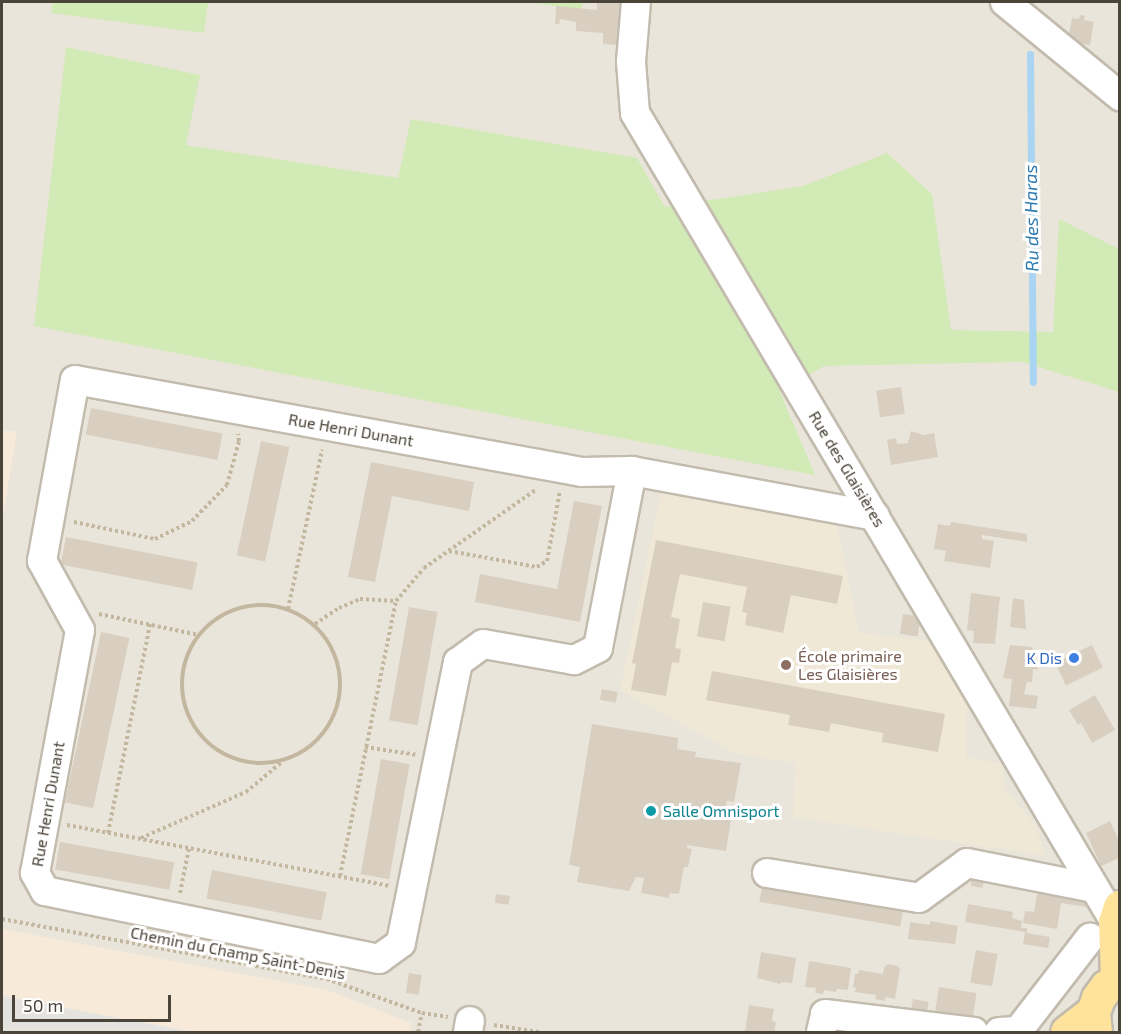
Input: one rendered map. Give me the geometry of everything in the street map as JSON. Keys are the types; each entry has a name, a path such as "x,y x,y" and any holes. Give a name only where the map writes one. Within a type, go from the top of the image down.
{"main road":[{"path":"1067,1032 1105,999 1111,924"}],"street":[{"name":"Rue des Glaisières","path":"636,2 631,62 635,113 875,516 1093,888 1111,924"},
{"path":"1005,2 1119,96"},
{"name":"Rue Henri Dunant","path":"632,471 598,648 574,660 483,644 458,662 401,943 379,959 45,891 35,873 80,630 42,561 75,380 582,472 632,471 875,516"},
{"path":"767,873 919,898 968,863 1093,888"},
{"path":"999,1032 1018,1031 1064,970 1111,924"},
{"path":"1064,970 1105,999"},
{"path":"821,1032 825,1014 974,1032"}],"path":[{"path":"50,517 155,539 192,521 226,485 239,441 236,409"},
{"path":"288,609 327,426"},
{"path":"448,551 537,567 547,561 564,468"},
{"path":"340,876 396,601 424,568 564,468"},
{"path":"315,624 339,608 360,599 396,601"},
{"path":"139,839 246,792 284,760 313,744 334,717 341,685 334,652 315,624 288,609 264,605 239,608 217,618 199,635 187,657 182,681 185,706 196,728 213,746 235,758 259,763 284,760"},
{"path":"72,615 87,611 199,635"},
{"path":"108,833 150,624"},
{"path":"365,747 438,759"},
{"path":"44,821 411,890"},
{"path":"175,918 189,848"},
{"name":"Chemin du Champ Saint-Denis","path":"2,919 327,979 469,1027 538,1032"},
{"path":"418,1032 422,1013"}],"shaded area":[{"path":"2,2 1119,2 1119,1032 2,1032"},
{"path":"2,430 17,432 2,522"},
{"name":"École primaire Les Glaisières","path":"661,494 836,520 859,633 930,641 967,695 966,757 1002,764 1004,788 1036,826 1045,856 793,817 796,763 737,754 620,690"},
{"path":"2,929 327,990 411,1023 410,1032 2,1032"},
{"path":"2,996 193,1032 2,1032"}],"green space":[{"path":"53,2 208,2 204,33 51,13"},
{"path":"528,2 583,2 581,10"},
{"path":"66,47 200,75 186,145 398,178 411,119 637,158 665,207 803,186 887,153 932,194 951,330 1053,332 1059,219 1119,249 1119,392 1023,362 824,366 780,392 815,475 34,326"}],"building":[{"path":"597,2 620,2 616,45 603,44 603,33 576,31 576,22 560,19 559,24 555,24 556,6 597,10"},
{"path":"1080,15 1085,16 1084,20 1094,22 1090,45 1068,41 1072,18 1079,19"},
{"path":"901,387 905,414 880,417 876,390"},
{"path":"91,408 223,434 217,460 86,435"},
{"path":"911,431 924,435 934,433 938,457 891,465 887,440 896,438 897,444 908,443"},
{"path":"261,441 289,447 265,561 237,555"},
{"path":"371,462 474,482 469,511 392,496 375,582 348,577"},
{"path":"574,501 602,506 580,622 475,602 480,574 557,589"},
{"path":"951,522 1027,534 1027,542 982,535 982,539 994,541 990,568 944,561 946,551 934,549 938,524 950,526"},
{"path":"66,537 198,563 192,590 61,564"},
{"path":"656,540 843,576 837,604 791,595 783,633 745,625 747,613 742,612 747,587 680,574 671,617 680,619 675,648 681,649 679,663 672,662 666,696 631,690 636,664 632,663"},
{"path":"971,593 1000,597 995,644 973,643 974,631 967,630"},
{"path":"1013,598 1024,600 1026,629 1010,627"},
{"path":"703,602 731,607 724,641 697,636"},
{"path":"409,607 438,612 418,725 389,720"},
{"path":"903,614 921,617 918,637 900,634"},
{"path":"101,632 129,638 93,808 65,802"},
{"path":"1010,645 1032,647 1038,670 1033,669 1032,682 1027,682 1024,694 1038,696 1036,709 1009,706 1012,679 1003,678"},
{"path":"1092,645 1103,667 1066,685 1055,663"},
{"path":"712,671 945,714 938,752 882,742 883,733 831,723 829,732 788,725 790,715 706,700"},
{"path":"602,689 618,692 616,703 600,700"},
{"path":"1095,695 1115,730 1092,743 1081,723 1078,725 1069,710"},
{"name":"Salle Omnisport","path":"592,724 678,738 677,749 696,752 695,757 741,763 734,802 727,801 725,811 732,813 726,851 687,845 687,848 692,849 688,867 684,867 679,894 670,893 669,898 641,893 644,878 636,877 629,891 577,882 580,867 569,865"},
{"path":"381,759 410,764 389,879 361,874"},
{"path":"1110,821 1119,841 1119,858 1101,866 1086,833"},
{"path":"60,842 174,862 169,890 55,870"},
{"path":"212,870 327,892 321,921 206,898"},
{"path":"972,877 984,879 982,888 971,886"},
{"path":"762,887 903,912 900,927 759,902"},
{"path":"1038,889 1081,897 1087,907 1061,903 1057,929 1023,923 1025,911 1034,912"},
{"path":"496,894 510,896 509,905 495,903"},
{"path":"968,904 1013,912 1012,918 1022,921 1021,928 1027,928 1027,933 1050,937 1048,948 1023,944 1025,932 965,922"},
{"path":"930,921 958,926 955,944 908,939 910,922 930,925"},
{"path":"976,950 998,954 992,986 970,982"},
{"path":"761,952 796,958 792,983 781,982 780,984 757,978"},
{"path":"809,961 851,968 848,990 837,989 836,992 824,990 823,994 815,993 816,988 805,987"},
{"path":"888,964 898,966 900,969 895,999 885,997 885,1001 875,999 876,995 855,992 856,988 853,987 855,974 858,974 859,970 883,974 884,967"},
{"path":"409,973 422,975 419,995 406,993"},
{"path":"939,987 977,993 973,1018 935,1012"},
{"path":"913,999 929,1002 926,1018 910,1015"},
{"path":"749,1005 774,1009 772,1021 776,1022 774,1032 745,1032"}],"waterway":[{"name":"Ru des Haras","path":"1030,54 1033,382"}],"place":[{"name":"K Dis","path":"1074,658"},
{"name":"École primaire Les Glaisières","path":"786,665"},
{"name":"Salle Omnisport","path":"651,811"}]}
